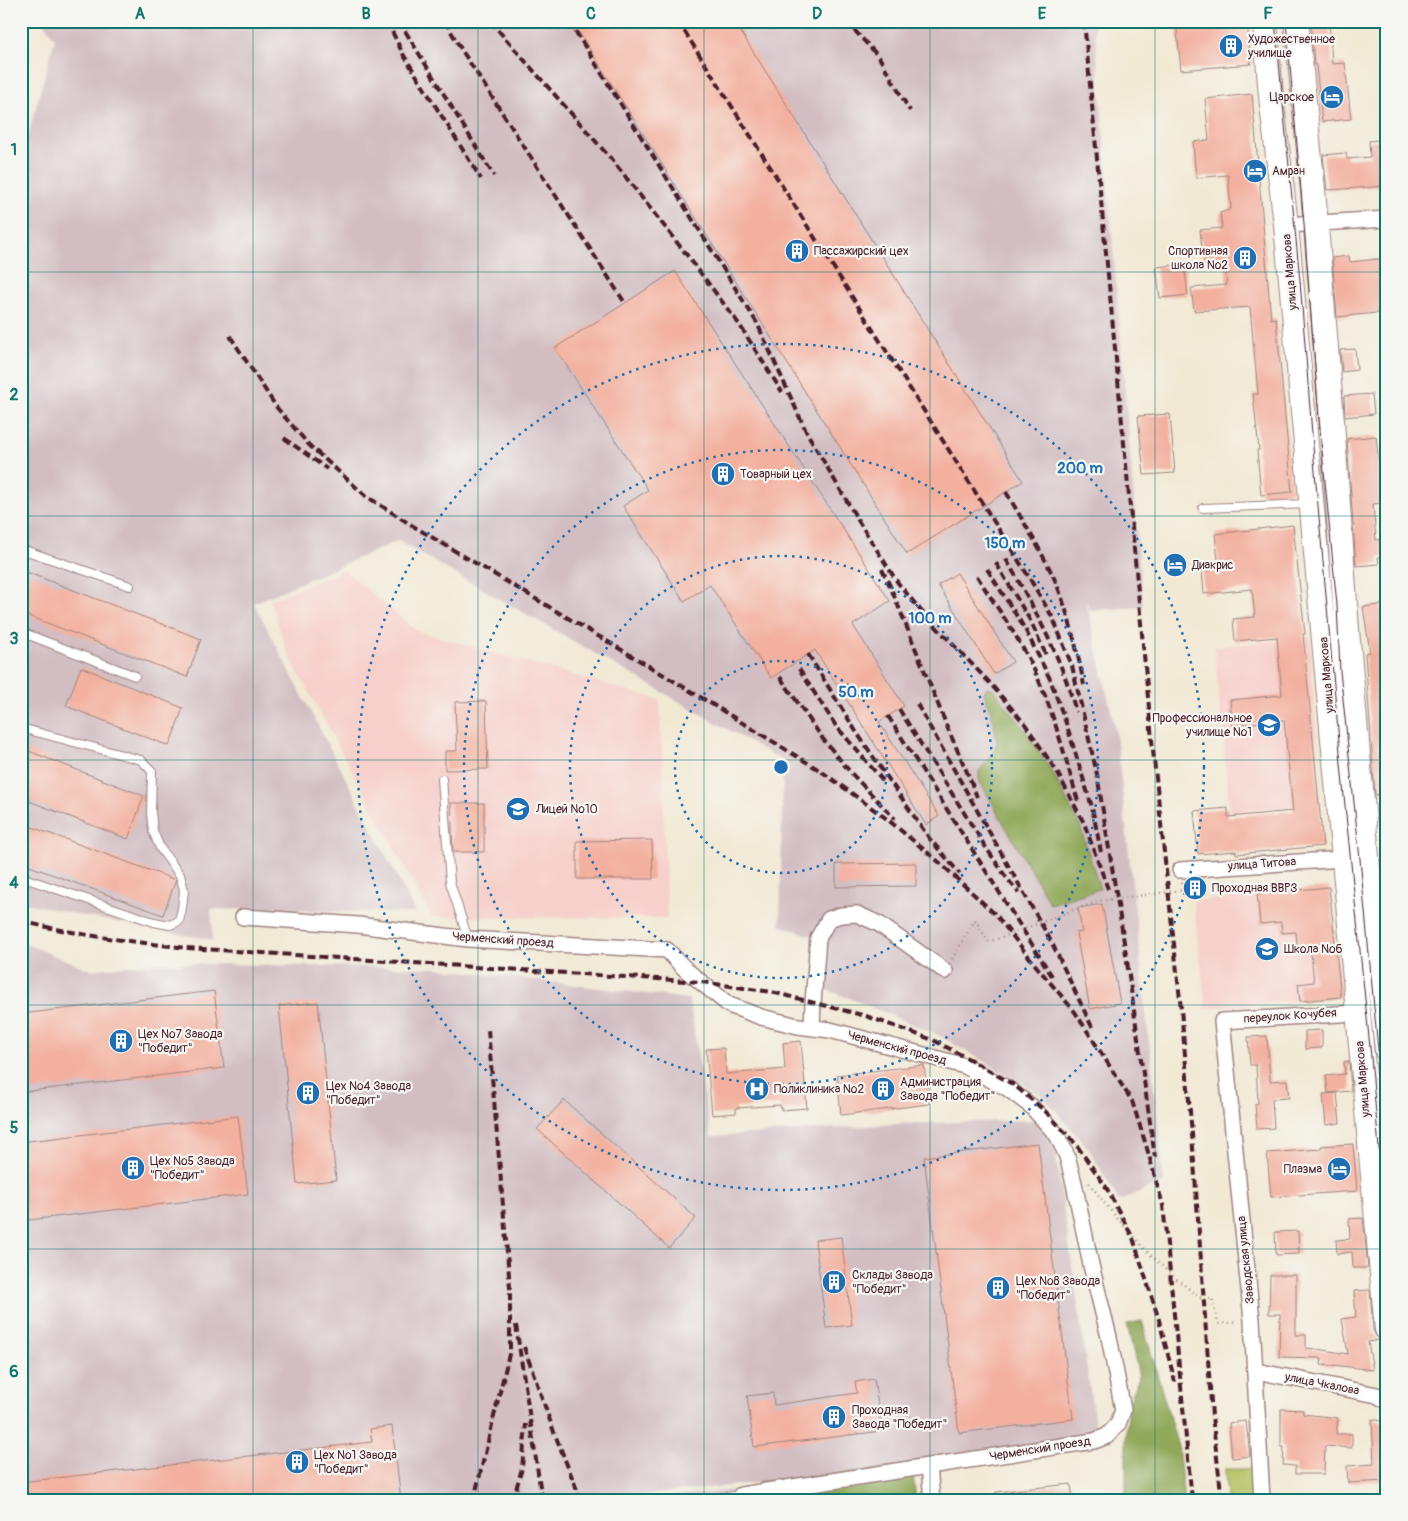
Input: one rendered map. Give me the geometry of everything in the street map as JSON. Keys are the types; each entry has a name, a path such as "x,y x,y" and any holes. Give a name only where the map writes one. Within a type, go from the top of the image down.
{"main road":[{"name":"улица Маркова","path":"1265,21 1286,225 1387,1329"},
{"name":"улица Маркова","path":"1296,21 1316,223 1347,630 1379,888 1387,1050"}],"street":[{"path":"1286,225 1387,218"},
{"name":"улица Титова","path":"1180,870 1343,860"},
{"path":"1346,888 1379,888"},
{"path":"812,1028 818,938 829,919 841,914 857,914 879,924 946,971"},
{"name":"Черменский проезд","path":"242,917 358,925 468,939 667,950 686,970 729,1005 761,1017 830,1030 965,1066 1007,1088 1031,1106 1057,1135 1067,1156 1074,1183 1091,1265 1109,1337 1123,1410 1118,1424 1107,1436 1094,1441 929,1466 742,1498"},
{"path":"1349,926 1380,925"},
{"name":"переулок Кочубея","path":"1222,1021 1357,1013"},
{"name":"Заводская улица","path":"1222,1021 1252,1320 1262,1500"},
{"name":"улица Чкалова","path":"1256,1371 1377,1395 1387,1401"},
{"path":"929,1466 932,1500"}],"lane":[{"path":"1203,508 1311,504"},
{"path":"21,549 130,586"},
{"path":"21,632 135,676"},
{"path":"21,728 141,760 152,771 151,813 153,831 160,848 180,874 184,890 179,921 170,925 154,922 21,877"},
{"path":"442,779 450,882 468,939"},
{"path":"710,1499 742,1498"}],"path":[{"path":"946,971 975,920 989,942 1098,901 1183,890"},
{"path":"1074,1183 1089,1183 1134,1238 1170,1273 1204,1300 1212,1298 1218,1324 1252,1320"}],"shaded area":[{"path":"42,21 1094,21 1143,606 1090,611 1085,596 1116,733 1164,1182 1119,1201 1089,1149 1043,1096 940,1036 819,987 828,942 780,925 783,761 398,541 254,603 416,913 211,909 213,940 93,918 21,902 21,160 55,39"},
{"name":"Лицей №10","path":"344,570 417,631 660,700 667,918 432,917 288,654 270,600"},
{"name":"Профессиональное училище №1","path":"1310,637 1320,803 1230,812 1214,647"},
{"name":"Школа №6","path":"1329,887 1341,997 1206,1008 1193,901"},
{"path":"21,942 91,970 155,963 436,968 689,999 711,1137 895,1124 1038,1120 1055,1148 1098,1445 912,1467 594,1500 21,1500"},
{"path":"759,1487 760,1500 644,1500"}],"green space":[{"path":"986,688 993,689 1023,727 1053,773 1080,826 1100,889 1050,904 980,782 979,771 993,755 997,742 993,718 984,693"},
{"path":"1142,1321 1178,1447 1184,1500 1126,1500 1126,1438 1129,1404 1139,1377 1127,1324"},
{"path":"912,1467 916,1500 760,1500 758,1482"},
{"path":"1225,1469 1252,1469 1253,1500 1227,1500"}],"building":[{"name":"Пассажирский цех","path":"572,21 734,21 1023,481 907,554"},
{"name":"Художественное училище","path":"1176,21 1247,21 1251,64 1181,70"},
{"path":"1311,21 1329,21 1332,64 1345,63 1351,119 1322,122 1316,65 1314,65"},
{"path":"1252,94 1271,319 1276,318 1292,492 1261,495 1257,450 1259,450 1253,394 1258,394 1250,307 1194,311 1191,288 1227,285 1224,257 1203,259 1200,230 1222,228 1220,213 1231,209 1228,175 1196,178 1193,142 1209,140 1205,99"},
{"path":"1387,139 1387,186 1327,190 1323,155 1346,153 1347,159 1370,157 1369,141"},
{"path":"1349,256 1350,262 1387,258 1387,312 1337,317 1332,258"},
{"path":"1184,264 1188,295 1160,298 1156,267"},
{"name":"Товарный цех","path":"675,271 890,601 853,625 904,706 879,722 939,816 926,825 815,650 771,678 710,585 684,601 623,506 648,490 555,348"},
{"path":"1355,349 1357,370 1342,372 1340,350"},
{"path":"1372,394 1374,414 1345,417 1344,396"},
{"path":"1170,414 1175,473 1144,475 1138,416"},
{"path":"1376,436 1383,503 1373,504 1376,540 1387,539 1387,556 1378,557 1379,564 1356,566 1347,439"},
{"path":"1293,525 1305,634 1303,634 1323,846 1236,854 1236,851 1198,854 1194,811 1228,808 1228,817 1293,811 1284,720 1232,725 1230,700 1282,695 1277,637 1235,641 1233,619 1255,617 1252,589 1204,594 1202,571 1219,569 1215,534"},
{"path":"21,570 201,639 187,677 21,613"},
{"path":"957,573 1013,662 994,674 938,585"},
{"path":"1387,604 1387,680 1383,680 1387,704 1387,793 1375,795 1365,653 1370,652 1363,607"},
{"path":"81,667 183,708 169,746 66,706"},
{"path":"486,701 488,769 445,770 445,751 457,751 455,702"},
{"path":"21,748 144,796 128,839 21,798"},
{"path":"451,803 484,803 484,852 453,852"},
{"path":"21,823 176,880 163,915 21,863"},
{"path":"652,840 653,879 577,879 577,841"},
{"path":"916,863 916,886 836,887 836,864"},
{"name":"Проходная ВВРЗ","path":"1201,879 1203,896 1188,897 1186,880"},
{"path":"1329,887 1341,997 1300,1001 1298,984 1314,982 1310,945 1297,946 1296,932 1282,933 1281,922 1260,924 1257,894"},
{"path":"1102,904 1120,1003 1090,1009 1076,933 1082,932 1078,908"},
{"name":"Цех №7 Завода \"Победит\"","path":"214,991 224,1068 21,1092 21,1014"},
{"name":"Цех №4 Завода \"Победит\"","path":"318,1002 336,1180 297,1184 279,1006"},
{"path":"1322,1030 1322,1048 1305,1049 1305,1031"},
{"path":"1267,1036 1270,1081 1287,1080 1289,1098 1272,1099 1274,1128 1257,1129 1255,1104 1258,1103 1256,1065 1250,1065 1248,1037"},
{"name":"Поликлиника №2","path":"801,1041 807,1108 781,1110 780,1105 736,1108 736,1113 712,1115 706,1049 724,1048 726,1074 785,1069 783,1043"},
{"path":"1349,1061 1351,1091 1328,1093 1326,1076 1345,1074 1344,1062"},
{"name":"Администрация Завода \"Победит\"","path":"924,1065 929,1104 841,1115 837,1075"},
{"path":"1337,1093 1340,1123 1326,1125 1323,1094"},
{"path":"564,1100 696,1218 669,1248 537,1129"},
{"name":"Цех №5 Завода \"Победит\"","path":"238,1116 248,1194 21,1221 21,1142"},
{"name":"Цех №8 Завода \"Победит\"","path":"1038,1143 1073,1419 959,1433 924,1157"},
{"path":"1353,1144 1357,1191 1271,1197 1267,1153 1321,1149 1321,1146"},
{"path":"1363,1218 1368,1268 1353,1268 1352,1252 1337,1254 1336,1240 1350,1239 1349,1219"},
{"path":"1298,1231 1299,1254 1276,1255 1275,1232"},
{"name":"Склады Завода \"Победит\"","path":"841,1237 852,1325 826,1328 815,1240"},
{"path":"1270,1275 1296,1275 1296,1335 1306,1335 1306,1348 1348,1354 1342,1319 1356,1317 1354,1291 1370,1290 1373,1330 1380,1340 1368,1342 1373,1370 1321,1365 1322,1358 1279,1357 1280,1314 1269,1314"},
{"name":"Проходная Завода \"Победит\"","path":"874,1379 882,1431 754,1447 747,1396 773,1393 774,1405 857,1393 855,1382"},
{"path":"1281,1409 1303,1410 1303,1414 1338,1418 1336,1434 1352,1434 1352,1448 1325,1446 1324,1474 1295,1474 1295,1466 1283,1465 1284,1447 1281,1447"},
{"path":"1372,1419 1387,1422 1387,1481 1348,1483 1347,1466 1374,1464"},
{"path":"1246,1421 1250,1456 1232,1458 1229,1423"},
{"name":"Цех №1 Завода \"Победит\"","path":"392,1426 401,1500 21,1500 21,1482 372,1442 370,1429"},
{"path":"1071,1484 1073,1500 996,1500 996,1492"}],"tram line":[{"path":"1275,21 1300,281 1343,786 1371,1057 1387,1239"},
{"path":"1286,21 1319,420 1337,605 1340,671 1387,1145"}],"railway":[{"path":"387,21 403,54 481,179"},
{"path":"399,21 494,176"},
{"path":"445,21 461,49 625,303"},
{"path":"490,21 613,161 739,324 782,392"},
{"path":"569,21 757,323 806,431 859,522 898,583 922,612 989,682 1025,724 1057,772 1084,823 1108,889"},
{"path":"678,21 1053,618 1072,666 1097,774 1128,967"},
{"path":"846,21 879,57 910,111"},
{"path":"1084,21 1153,750 1181,1009 1212,1416 1222,1500"},
{"path":"230,336 277,408 309,445 366,496 821,771 887,819 939,862 996,915 1075,1012 1132,1101 1163,1205 1192,1500"},
{"path":"284,438 327,469"},
{"path":"1006,492 1055,580 1072,632 1084,685"},
{"path":"1006,559 1037,615 1055,653 1076,712"},
{"path":"996,563 1031,622 1046,655"},
{"path":"882,569 977,797"},
{"path":"987,569 1025,629 1050,679 1092,807 1101,852"},
{"path":"977,576 1033,667 1056,726 1078,801"},
{"path":"808,654 857,733 929,838 960,874"},
{"path":"799,669 836,726 885,783"},
{"path":"780,677 823,739 851,773 895,819"},
{"path":"917,704 1052,943 1092,1027"},
{"path":"899,709 983,843 1019,893"},
{"path":"888,716 1052,976"},
{"path":"21,921 104,938 188,948 702,982 772,992 866,1016 933,1040 1014,1085 1046,1112 1075,1143 1106,1187 1133,1238 1159,1320 1175,1382"},
{"path":"1127,962 1155,1157"},
{"path":"471,1500 476,1491 510,1350 510,1287 488,1030"},
{"path":"516,1325 542,1500"},
{"path":"524,1347 554,1432 581,1500"},
{"path":"513,1500 522,1468 526,1424"}],"place":[{"name":"Художественное училище","path":"1231,46"},
{"name":"Царское","path":"1332,97"},
{"name":"Амран","path":"1255,171"},
{"name":"Пассажирский цех","path":"797,251"},
{"name":"Спортивная школа №2","path":"1245,258"},
{"name":"Товарный цех","path":"723,474"},
{"name":"Диакрис","path":"1175,565"},
{"name":"Профессиональное училище №1","path":"1269,725"},
{"name":"Лицей №10","path":"518,809"},
{"name":"Проходная ВВРЗ","path":"1195,888"},
{"name":"Школа №6","path":"1267,949"},
{"name":"Цех №7 Завода \"Победит\"","path":"121,1041"},
{"name":"Поликлиника №2","path":"757,1089"},
{"name":"Администрация Завода \"Победит\"","path":"883,1089"},
{"name":"Цех №4 Завода \"Победит\"","path":"308,1093"},
{"name":"Цех №5 Завода \"Победит\"","path":"133,1168"},
{"name":"Плазма","path":"1339,1169"},
{"name":"Склады Завода \"Победит\"","path":"834,1282"},
{"name":"Цех №8 Завода \"Победит\"","path":"998,1288"},
{"name":"Проходная Завода \"Победит\"","path":"834,1417"},
{"name":"Цех №1 Завода \"Победит\"","path":"297,1462"}]}
